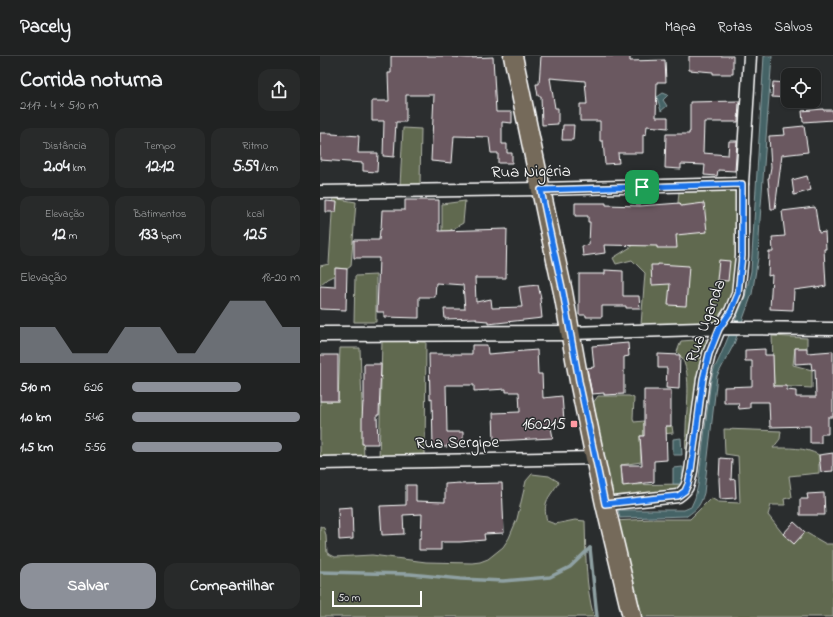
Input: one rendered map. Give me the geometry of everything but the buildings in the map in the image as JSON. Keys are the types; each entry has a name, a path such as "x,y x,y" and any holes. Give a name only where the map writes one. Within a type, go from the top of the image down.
{"main road":[{"path":"513,56 563,292 595,458 632,617"}],"street":[{"name":"Rua Uganda","path":"605,504 678,496 685,491 688,484 703,379 709,354 719,329 731,311 738,294 742,256 742,184 750,56"},
{"name":"Rua Nigéria","path":"320,192 541,190 742,184"},
{"path":"320,334 570,333 732,328 833,329"},
{"name":"Rua Sergipe","path":"320,463 595,458"}],"green space":[{"path":"403,128 421,129 420,186 400,186"},
{"path":"737,188 739,255 735,292 722,318 715,324 703,323 671,326 641,325 645,273 632,260 616,264 613,258 676,223 679,192"},
{"path":"333,198 356,202 351,266 347,269 336,268 335,275 320,285 320,266 329,264"},
{"path":"465,201 463,223 449,231 442,231 442,204"},
{"path":"376,275 376,322 354,322 355,276"},
{"path":"772,336 807,338 807,348 795,348 793,365 812,370 812,388 774,386"},
{"path":"710,339 686,475 688,388 686,367 677,352 681,341"},
{"path":"382,340 426,342 425,458 379,460"},
{"path":"340,348 360,348 364,459 320,460 320,401 338,401"},
{"path":"598,396 629,396 634,398 634,422 644,421 644,426 672,426 673,433 640,436 641,462 621,465 622,485 683,484 680,489 674,491 610,498 588,404 593,403"},
{"path":"724,429 781,431 780,439 773,448 802,449 819,455 819,473 789,476 792,497 784,499 785,505 771,505 768,515 783,534 794,544 805,532 826,544 833,544 833,617 636,617 614,521 690,519 711,498 718,502 740,503 738,456 725,454"},
{"path":"532,474 549,476 559,482 547,500 545,509 547,521 555,524 575,520 585,521 587,581 594,617 320,617 320,526 324,528 327,553 335,557 372,555 426,562 480,562 488,559 503,547 509,538 517,519 526,481"}],"water":[{"path":"764,56 772,56 758,258 752,294 734,344 717,376 704,493 698,506 687,516 620,518 618,510 684,510 691,507 695,498 698,485 711,380 714,369 745,297 751,271"},
{"path":"663,93 668,95 663,100 667,106 661,111 657,97"},
{"path":"681,438 682,455 673,455 673,439"},
{"path":"683,467 683,484 673,484 673,468"}],"waterway":[{"path":"590,548 597,617"},
{"path":"320,572 410,574 503,581 550,577 570,567 590,548"}],"place":[{"name":"160215","path":"574,424"}],"route":[{"path":"742,184 742,256 738,294 731,311 719,329 709,354 703,379 691,471 685,491 678,496 605,504 541,190 642,187 742,184"}]}
